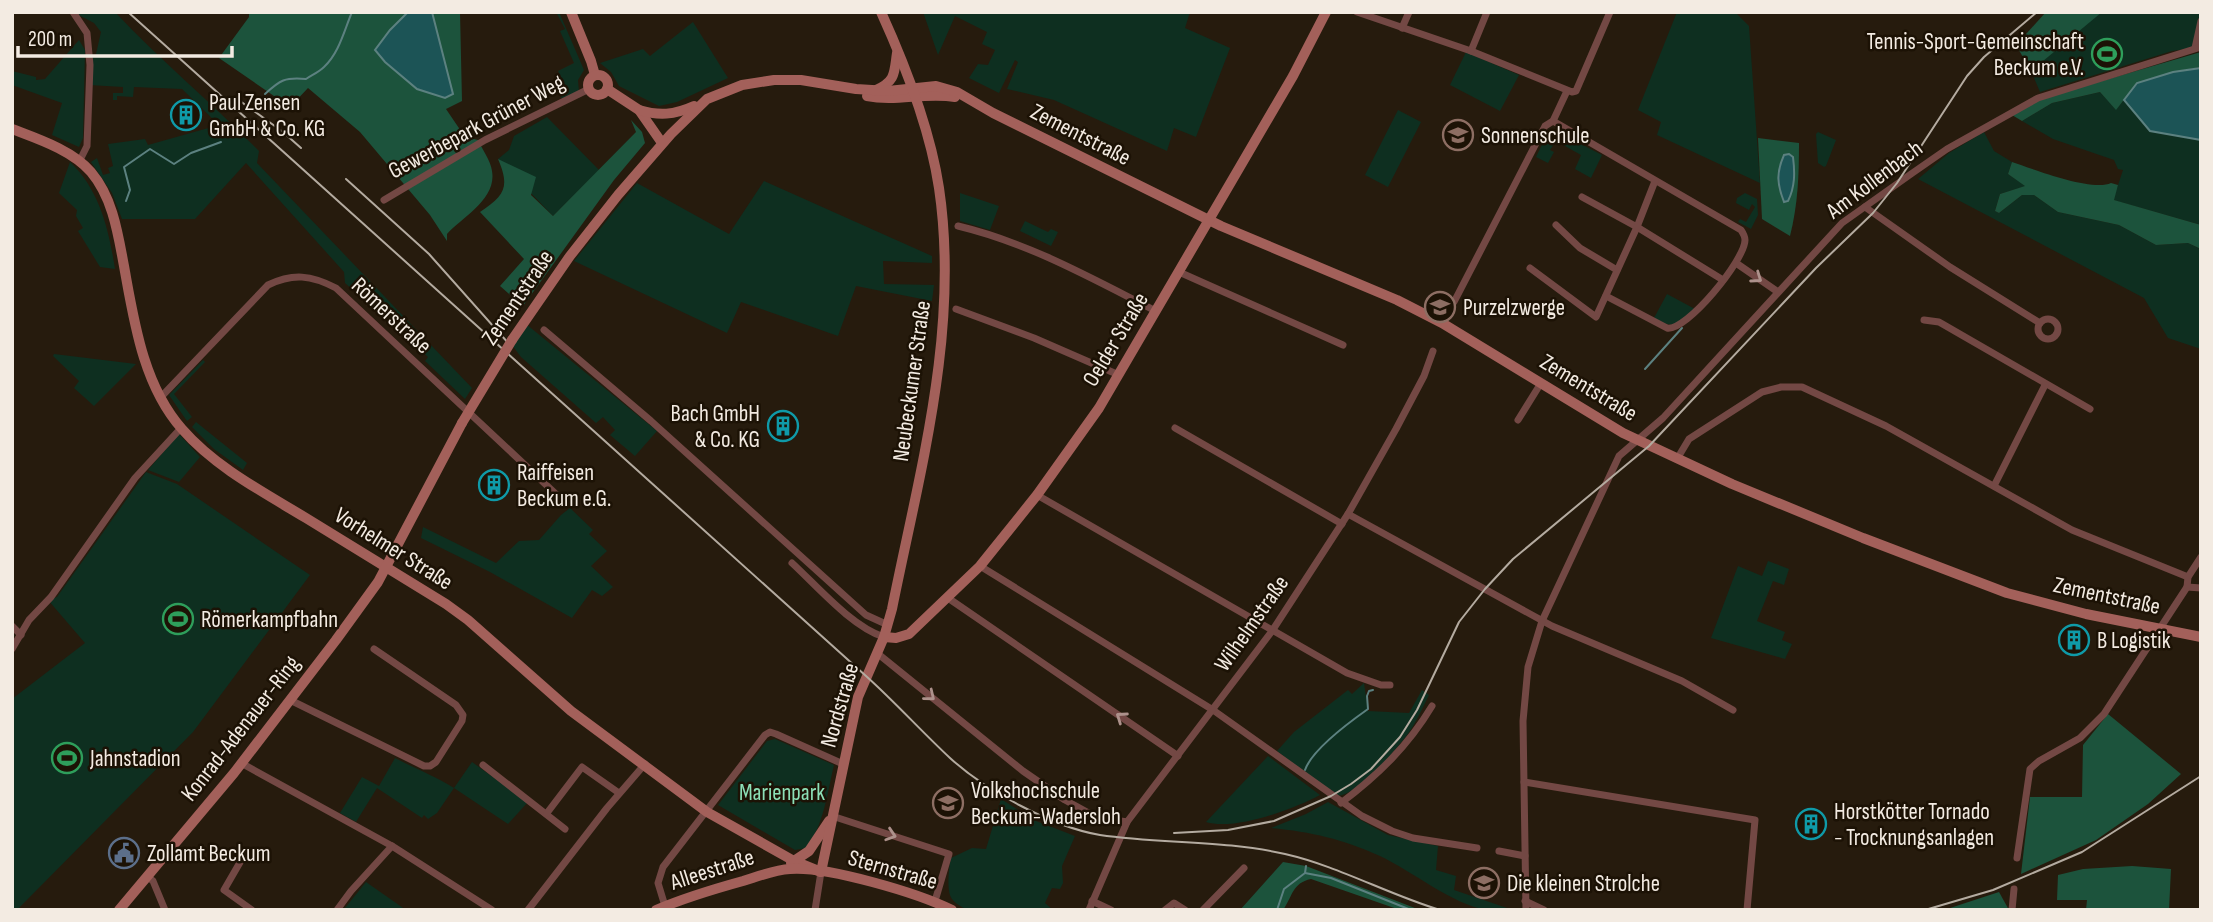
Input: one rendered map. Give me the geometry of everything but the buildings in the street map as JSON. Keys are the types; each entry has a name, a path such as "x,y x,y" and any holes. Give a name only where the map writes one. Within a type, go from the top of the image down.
{"street":[{"path":"73,12 87,33 90,65 87,146 79,162"},
{"name":"Gewerbepark Grüner Weg","path":"570,12 595,75"},
{"name":"Neubeckumer Straße","path":"881,12 897,50 933,156 939,186 945,259 945,310 940,362 930,422 884,637"},
{"name":"Oelder Straße","path":"884,637 896,638 909,634 948,598 980,566 1037,495 1119,375 1296,72 1326,12"},
{"path":"1357,12 1471,51 1567,91 1576,91 1610,12"},
{"path":"1402,28 1409,12"},
{"path":"1471,51 1487,12"},
{"path":"2198,47 2201,21"},
{"name":"Am Kollenbach","path":"1525,906 1524,691 1528,667 1542,621 1614,463 1623,450 1662,418 1842,223 1947,149 2038,98 2198,47"},
{"path":"874,91 888,85 897,50"},
{"name":"Gewerbepark Grüner Weg","path":"595,75 604,76 607,89 596,95 589,89 588,81 595,75"},
{"name":"Zementstraße","path":"388,567 462,423 512,340 587,234 662,143 707,99 742,85 789,79 874,91 956,97 1209,220 1397,300 1442,323 1636,440 1677,459 1844,531 2007,593 2086,614 2201,637"},
{"name":"Zementstraße","path":"813,82 883,99 912,92"},
{"name":"Gewerbepark Grüner Weg","path":"384,200 485,140 589,89"},
{"name":"Gewerbepark Grüner Weg","path":"607,89 639,110 653,114 680,112 707,99"},
{"path":"1454,302 1545,126 1553,121 1567,91"},
{"name":"Gewerbepark Grüner Weg","path":"639,110 662,143"},
{"path":"653,114 671,134"},
{"path":"1553,121 1741,230 1745,241 1736,263 1723,280 1679,327 1672,330 1606,296"},
{"name":"Vorhelmer Straße","path":"12,129 45,142 91,172 103,192 116,225 135,322 153,381 181,428 210,456 264,493 388,567 468,620 571,711 707,812 794,861 821,872"},
{"path":"1530,268 1596,317 1655,181"},
{"path":"1582,197 1723,280"},
{"path":"1865,207 1950,267 2040,323"},
{"path":"1556,225 1580,248 1617,270"},
{"path":"958,226 996,235 1028,247 1156,312"},
{"path":"1736,263 1777,292"},
{"path":"1179,272 1343,345"},
{"name":"Römerstraße","path":"161,397 268,285 299,275 310,277 335,288 558,496"},
{"path":"956,309 1079,356 1119,375"},
{"path":"1924,320 1939,322 2090,409"},
{"path":"544,330 651,421 866,615 888,625"},
{"name":"Wilhelmstraße","path":"1089,910 1127,822 1272,631 1342,524 1424,376 1433,351"},
{"path":"1518,420 1542,383"},
{"path":"1994,486 2045,385"},
{"path":"1677,459 1689,439 1762,392 1781,387 1802,387 1886,426 2072,530 2188,577"},
{"path":"12,649 29,620 48,600 135,478 181,428"},
{"path":"1175,428 1342,524"},
{"path":"1037,495 1347,673 1381,685 1390,685"},
{"path":"1348,514 1542,621 1682,681 1733,710"},
{"path":"2017,858 2030,769 2080,738 2104,714 2187,587 2188,577 2201,557"},
{"path":"792,563 853,618 872,633 884,637"},
{"path":"980,566 1213,710 1341,803 1392,831 1413,838 1477,848"},
{"name":"Konrad-Adenauer-Ring","path":"119,910 241,763 351,621 388,567"},
{"path":"2187,587 2201,588"},
{"path":"948,598 1178,756"},
{"path":"12,626 21,635"},
{"name":"Nordstraße","path":"815,910 858,697 884,637"},
{"path":"290,700 424,766 430,766 436,762 462,721 463,715 456,705 374,649"},
{"path":"877,653 1023,771 1065,800 1097,817 1127,822"},
{"path":"1341,803 1385,768 1415,734 1432,706"},
{"path":"661,908 660,872 765,735 770,732 843,764"},
{"path":"241,763 392,846 492,910"},
{"path":"528,910 619,793 645,764"},
{"path":"484,765 565,829"},
{"path":"547,813 582,767 619,793"},
{"path":"1524,782 1755,820 1747,910"},
{"path":"832,816 949,854 935,901"},
{"name":"Alleestraße","path":"780,870 809,851 832,816"},
{"path":"337,910 392,846"},
{"path":"1499,851 1525,856"},
{"path":"246,852 224,890 252,910"},
{"path":"1203,910 1244,868"},
{"name":"Alleestraße","path":"661,908 780,870 821,872"},
{"name":"Sternstraße","path":"821,872 891,888 935,901 952,910"},
{"path":"147,876 153,881 165,910"},
{"path":"2012,910 2014,889"},
{"path":"1092,901 1111,910"},
{"path":"1165,910 1174,903 1185,910"},
{"path":"1525,906 1544,910"}],"green space":[{"path":"73,12 115,12 241,133 259,151 257,163 472,388 465,399 425,361 428,357 345,283 344,272 246,163 195,219 122,219 112,193 91,162 97,158 103,175 110,173 108,168 113,166 108,144 145,139 148,145 219,125 182,89 134,87 133,97 117,96 117,100 113,100 113,93 123,93 123,87 89,85 90,61 96,54 101,32 94,23"},
{"path":"249,12 460,12 462,101 446,109 465,137 478,140 490,163 492,181 484,199 447,234 447,241 430,215 360,132 308,88 290,107 219,58 249,17"},
{"path":"556,12 559,12 584,70 578,80 579,92 562,99 559,92 566,88 558,71 574,63 560,31 565,29"},
{"path":"923,12 1190,12 1185,28 1230,48 1196,137 1174,128 1167,151 1054,100 1007,89 1018,62 1015,60 999,93 969,78 978,64 988,65 995,50 982,44 987,32 955,16 938,55"},
{"path":"1677,12 1735,12 1749,26 1760,183 1657,135 1661,122 1638,110"},
{"path":"2046,12 2102,12 2031,71 2016,45"},
{"name":"Tennis-Sport-Gemeinschaft Beckum e.V.","path":"2092,12 2200,12 2193,48 2172,51 2040,92 2031,71 2080,29"},
{"path":"693,22 728,78 677,102 659,106 619,86 611,72 600,63 643,49 650,56"},
{"path":"79,40 85,50 83,138 79,147 52,135 62,103 12,85 12,71 36,77 36,80 45,79"},
{"path":"1466,52 1519,75 1500,111 1450,85"},
{"path":"2201,52 2201,67 2137,83 2116,110 2100,92 2052,103 2022,121 2012,115 2040,99"},
{"path":"2100,92 2116,109 2124,100 2150,131 2201,140 2201,225 2113,200 2123,170 2118,169 2114,160 2053,139 2022,121 2052,103"},
{"path":"1398,110 1421,122 1388,187 1365,175"},
{"path":"547,117 599,170 553,216 498,159 509,150 514,136"},
{"path":"631,120 642,132 645,143 614,180 523,306 500,286 524,259 480,212 503,190 504,177 498,159 536,177 531,195 553,216 636,132"},
{"path":"1554,130 1602,155 1591,178 1575,169 1581,155 1556,141 1550,150 1554,152 1548,163 1536,157 1548,132"},
{"path":"1818,132 1836,140 1824,167 1818,163"},
{"path":"1984,132 1994,151 2012,162 2008,174 2026,186 2000,194 1995,211 1999,213 2022,195 2034,195 2058,212 2119,225 2156,245 2188,243 2201,249 2201,349 2168,338 2144,298 1918,179 1949,153"},
{"path":"1758,138 1799,143 1798,190 1790,236 1762,219"},
{"path":"70,162 89,185 102,212 115,269 100,267 78,231 83,228 76,216 77,210 59,193"},
{"path":"2012,162 2077,182 2118,185 2114,200 2201,225 2201,249 2188,243 2156,245 2119,225 2058,212 2034,195 2022,195 1999,213 1995,211 2000,194 2025,186 2008,174"},
{"path":"764,181 932,256 932,263 883,261 884,284 934,285 932,301 856,286 838,336 741,302 727,333 574,261 637,183 729,234"},
{"path":"960,193 999,206 990,230 960,221"},
{"path":"1745,193 1757,199 1758,215 1751,229 1738,222 1740,219 1746,222 1755,207 1752,204 1749,210 1736,203 1737,198"},
{"path":"1025,221 1048,232 1051,229 1058,232 1051,246 1020,231"},
{"path":"1667,294 1695,309 1672,325 1654,318"},
{"path":"526,324 657,431 635,456 610,435 615,430 603,417 596,423 521,357 512,345"},
{"path":"54,354 136,364 94,406 74,388 79,381"},
{"path":"203,360 205,362 174,394 192,417 187,421 169,395"},
{"path":"196,422 247,463 243,470 214,449 192,427"},
{"path":"179,434 200,457 179,482 148,470"},
{"path":"146,472 177,484 310,575 193,732 17,910 12,910 12,699 85,643 48,600 57,597"},
{"path":"570,508 593,530 589,534 607,551 591,566 613,587 602,596 592,590 572,618 490,572 421,538 423,527 496,563 519,541 539,540"},
{"path":"1768,561 1789,569 1784,585 1773,581 1757,621 1785,632 1782,640 1792,644 1785,659 1711,638 1738,566 1762,576"},
{"path":"1364,683 1368,711 1409,713 1422,690 1429,695 1410,730 1385,762 1354,789 1336,796 1277,751 1294,732 1348,690 1352,694"},
{"path":"2108,714 2181,774 2148,804 2096,840 2021,874 2030,797 2082,797 2083,745"},
{"name":"Marienpark","path":"775,739 834,765 821,819 806,848 795,850 718,805 767,741"},
{"path":"1268,756 1320,795 1280,812 1248,821 1232,824 1206,822"},
{"path":"395,758 454,788 437,813 428,819 424,815 422,818 377,788 356,822 340,813 362,777 379,786"},
{"path":"472,762 528,802 508,824 454,788"},
{"path":"1001,799 1036,821 1075,836 1062,866 1063,883 1060,889 1052,888 1045,903 1053,910 972,910 958,905 950,895 948,879 951,858 972,848 986,849"},
{"path":"1328,802 1388,835 1438,846 1436,870 1456,876 1454,890 1513,910 1473,907 1392,862 1353,845 1313,834 1271,828"},
{"path":"1283,862 1306,866 1420,910 1400,910 1311,879 1296,887 1283,910 1240,910"},
{"path":"2132,866 2171,869 2169,910 2086,910 2087,900 2057,900 2058,875 2083,869"},
{"path":"366,882 406,910 345,908"},
{"path":"1999,892 2009,910 1944,910"}],"water":[{"path":"408,12 432,12 453,94 445,98 417,89 375,50"},
{"path":"2201,68 2201,140 2150,131 2124,100 2137,83 2173,72"},
{"path":"1784,155 1793,157 1794,180 1788,201 1784,202 1779,173"}],"waterway":[{"path":"265,94 283,81 306,79 324,67 337,48 352,12"},
{"path":"126,201 130,190 124,167 150,149 174,164 191,153 221,142"},
{"path":"1645,369 1682,328"},
{"path":"1305,770 1324,745 1368,709 1367,696 1369,691 1373,690"},
{"path":"1277,910 1284,889 1305,873 1306,866"},
{"path":"1305,873 1331,878 1411,910"}],"railway":[{"path":"128,12 866,676 950,758 981,782 1020,806 1081,831 1123,838 1239,846 1285,854 1440,910"},
{"path":"1174,833 1228,830 1274,821 1331,796 1371,769 1400,737 1417,710 1459,622 1485,589 1513,559 1649,446 1816,268 1873,213 1897,183 1967,76 1984,57 2037,12"},
{"path":"240,101 301,148"},
{"path":"346,179 429,254 510,345"},
{"path":"1925,910 1993,890 2082,852 2201,776"}],"place":[{"name":"Tennis-Sport-Gemeinschaft Beckum e.V.","path":"2107,54"},
{"name":"Paul Zensen GmbH & Co. KG","path":"186,115"},
{"name":"Sonnenschule","path":"1458,135"},
{"name":"Purzelzwerge","path":"1440,307"},
{"name":"Bach GmbH & Co. KG","path":"783,426"},
{"name":"Raiffeisen Beckum e.G.","path":"494,485"},
{"name":"Römerkampfbahn","path":"178,619"},
{"name":"B Logistik","path":"2074,640"},
{"name":"Jahnstadion","path":"67,758"},
{"name":"Volkshochschule Beckum-Wadersloh","path":"948,803"},
{"name":"Horstkötter Tornado - Trocknungsanlagen","path":"1811,824"},
{"name":"Zollamt Beckum","path":"124,853"},
{"name":"Die kleinen Strolche","path":"1484,883"}]}
